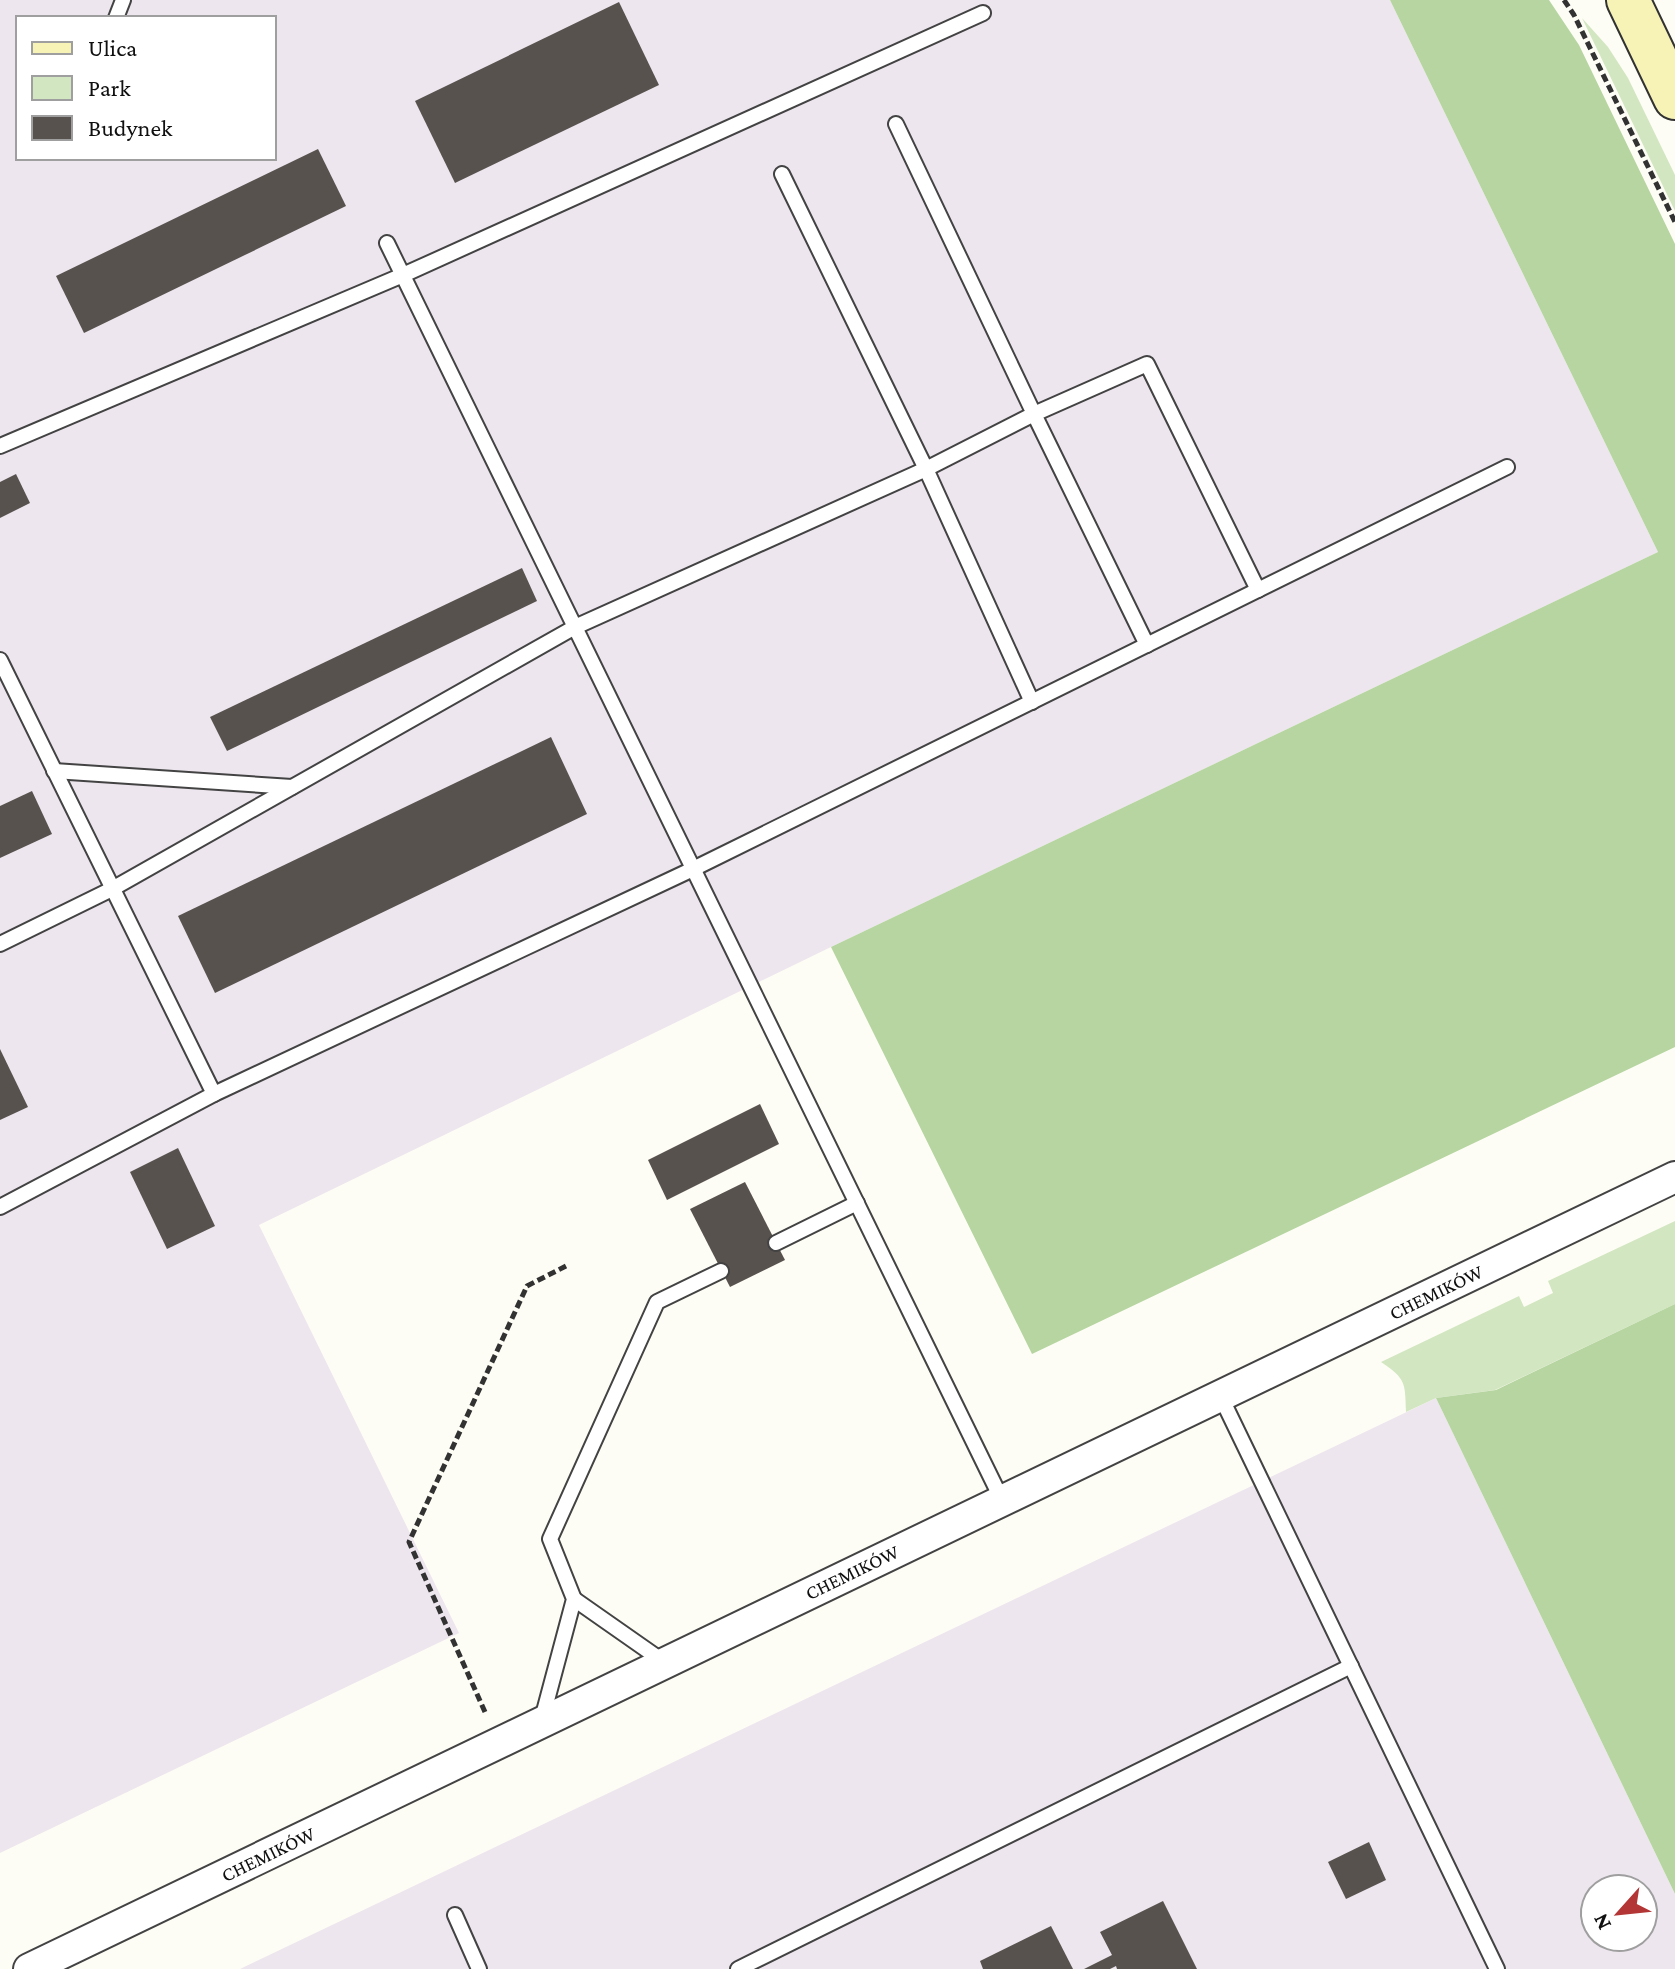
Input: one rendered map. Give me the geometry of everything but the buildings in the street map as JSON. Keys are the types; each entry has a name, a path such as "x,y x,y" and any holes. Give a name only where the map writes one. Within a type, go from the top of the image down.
{"main road":[{"path":"1628,0 1675,98"}],"street":[{"name":"CHEMIKÓW","path":"29,1969 1675,1177"}],"lane":[{"path":"0,446 403,275 983,13"},
{"path":"896,124 1147,645"},
{"path":"782,174 926,469 1032,702"},
{"path":"387,243 1002,1500"},
{"path":"0,944 112,889 575,627 926,469 1034,414 1147,364 1258,590"},
{"path":"0,1207 214,1094 693,869 1507,467"},
{"path":"0,660 214,1094"},
{"path":"54,771 292,787"},
{"path":"776,1243 857,1203"},
{"path":"665,1662 574,1599 550,1539 657,1302 721,1271"},
{"path":"1220,1395 1497,1969"},
{"path":"541,1722 574,1599"},
{"path":"738,1969 1351,1666"},
{"path":"455,1915 479,1969"}],"path":[{"path":"1564,0 1675,222"},
{"path":"489,1720 409,1542 527,1286 566,1266"}],"shaded area":[{"path":"0,0 1390,0 1658,552 831,947 259,1225 459,1633 0,1853"},
{"path":"1436,1398 1675,1894 1675,1969 240,1969"}],"green space":[{"path":"1390,0 1549,0 1579,45 1675,244 1675,1047 1032,1354 831,947 1658,552"},
{"path":"1582,18 1608,47 1628,78 1675,175 1675,211"},
{"path":"1675,1221 1675,1304 1495,1390 1436,1398 1406,1412 1400,1377 1381,1362 1519,1296 1524,1307 1553,1293 1548,1281"},
{"path":"1675,1304 1675,1894 1436,1398 1496,1390"}]}
